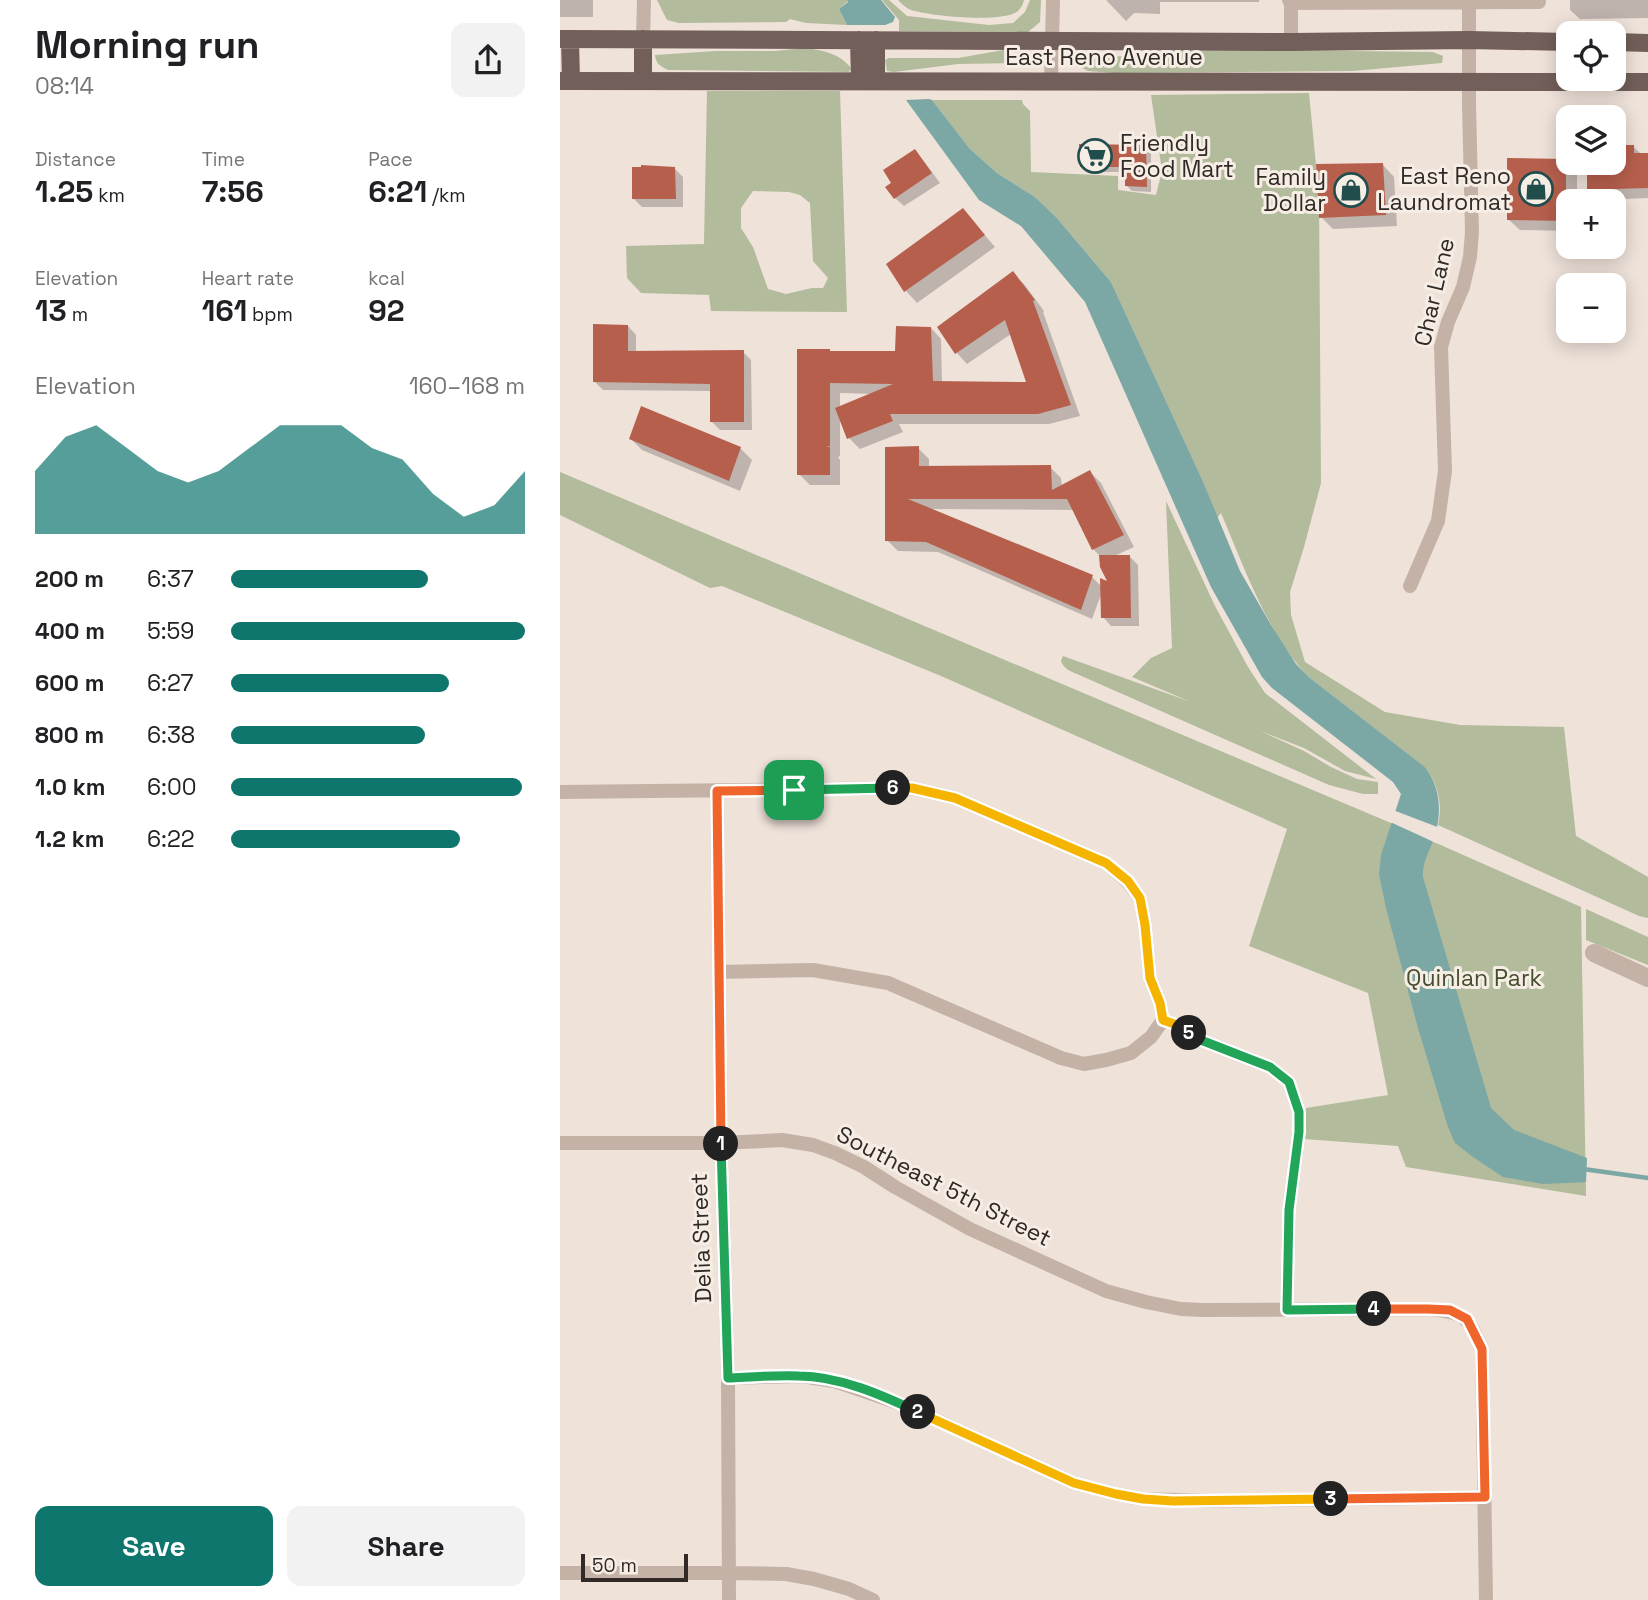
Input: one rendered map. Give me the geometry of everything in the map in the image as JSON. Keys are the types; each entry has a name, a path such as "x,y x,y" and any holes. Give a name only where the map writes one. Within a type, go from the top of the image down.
{"main road":[{"name":"East Reno Avenue","path":"565,40 1556,41"},
{"path":"565,40 565,81"},
{"path":"643,40 643,82"},
{"path":"868,40 868,81"},
{"path":"1626,43 1648,43"},
{"name":"East Reno Avenue","path":"565,81 1648,82"}],"street":[{"path":"643,40 644,0"},
{"path":"1051,82 1052,0"},
{"path":"1291,42 1290,2 1469,3 1539,0"},
{"name":"Char Lane","path":"1410,586 1438,521 1445,471 1441,347 1463,287 1470,257 1469,3"},
{"path":"560,792 912,788 955,798 1106,863 1128,881 1140,898 1150,978 1160,1003 1163,1020 1151,1037 1131,1054 1084,1063 1061,1058 888,983 813,970 719,972"},
{"name":"Delia Street","path":"717,791 721,1143 728,1378 729,1600"},
{"path":"1594,953 1648,978"},
{"path":"1163,1020 1177,1025 1193,1037 1270,1067 1289,1082 1299,1112 1299,1132 1289,1210 1287,1310"},
{"name":"Southeast 5th Street","path":"560,1143 721,1143 782,1140 813,1145 864,1167 970,1229 1106,1291 1181,1309 1450,1310 1467,1319 1482,1349 1485,1497"},
{"path":"728,1378 801,1376 834,1381 901,1404 1074,1483 1143,1499 1212,1501 1485,1497 1486,1600"},
{"path":"560,1573 786,1574 849,1589 873,1600"}],"green space":[{"path":"657,0 847,0 839,9 847,25 806,23 790,19 786,22 679,23 667,20"},
{"path":"882,0 889,0 907,16 989,25 1013,23 1025,12 1030,0 1041,0 1040,22 1028,32 899,31 899,20"},
{"path":"898,0 1024,0 1019,10 1011,14 984,18 921,12 909,9"},
{"path":"804,48 836,56 851,68 849,72 668,70 656,61 655,55 775,51"},
{"path":"1009,49 1021,52 1030,60 1026,63 958,64 894,72 887,71 885,60 958,58"},
{"path":"1173,51 1433,52 1443,56 1442,63 1353,71 1114,73 1088,71 1080,67 1082,60"},
{"path":"707,91 840,91 847,312 711,311 709,295 641,293 627,278 626,246 704,244","holes":["753,191 800,195 810,203 813,261 828,278 823,288 786,294 768,289 753,247 741,228 741,208"]},
{"path":"1309,93 1319,196 1321,483 1290,592 1291,615 1305,662 1385,712 1460,725 1564,727 1576,836 1648,877 1648,918 1438,825 1438,794 1425,767 1310,678 1269,622 1221,513 1217,518 1201,477 1111,282 1056,217 1035,197 997,173 970,149 932,100 1022,100 1030,111 1031,172 1118,176 1118,190 1156,195 1162,171 1151,95"},
{"name":"Quinlan Park","path":"560,472 1391,823 1581,907 1586,1196 1406,1167 1398,1146 1304,1139 1306,1108 1388,1095 1368,993 1249,946 1287,829 941,676 722,586 710,588 560,515"},
{"path":"1166,501 1215,606 1265,693 1376,779 1345,771 1304,748 1260,731 1357,779 1378,782 1378,794 1363,794 1329,785 1072,672 1064,666 1061,661 1063,656 1191,702 1132,677 1151,658 1172,648"},
{"path":"1586,909 1648,937 1648,965 1586,940"}],"water":[{"path":"847,0 881,0 895,17 893,22 885,25 847,25 839,9"},
{"path":"929,99 970,149 997,173 1035,197 1056,217 1111,282 1201,477 1240,571 1296,664 1310,678 1425,767 1431,776 1438,795 1439,815 1423,877 1491,1108 1514,1130 1587,1158 1586,1182 1543,1184 1503,1177 1455,1143 1418,1028 1379,874 1381,855 1401,794 1393,782 1272,688 1262,677 1211,587 1085,302 1021,226 979,200 906,100"}],"pier":[{"path":"1393,810 1440,828 1436,843 1388,821"}],"building":[{"path":"1079,144 1146,145 1147,187 1125,186 1125,167 1080,167"},
{"path":"1626,145 1634,145 1634,153 1648,153 1648,188 1587,189 1587,175 1626,175"},
{"path":"915,149 932,173 894,199 885,187 891,183 883,170"},
{"name":"East Reno Laundromat","path":"1507,158 1556,159 1556,175 1566,175 1566,189 1556,189 1556,221 1507,220"},
{"name":"Family Dollar","path":"1383,163 1386,215 1319,218 1316,164"},
{"path":"632,167 675,167 676,199 632,199"},
{"path":"963,208 985,235 904,292 886,264"},
{"path":"1013,271 1035,300 1033,301 1071,405 1038,414 890,414 893,421 847,439 835,408 893,384 830,383 830,446 826,447 830,447 830,475 797,475 797,349 895,351 896,326 931,327 933,381 1026,382 1005,320 955,354 937,327"},
{"path":"593,324 628,325 628,351 744,350 744,422 710,422 710,384 593,382"},
{"path":"641,406 741,447 729,481 629,439"},
{"path":"919,446 919,466 1051,465 1052,490 1090,470 1124,535 1092,550 1067,499 908,499 1093,575 1081,610 926,542 885,541 885,447"},
{"path":"1099,555 1130,555 1131,618 1101,618 1100,578 1107,581 1100,567"}],"waterway":[{"path":"1583,1169 1648,1178"}],"place":[{"name":"Friendly Food Mart","path":"1095,156"},
{"name":"East Reno Laundromat","path":"1536,189"},
{"name":"Family Dollar","path":"1351,190"}],"route":[{"path":"912,788 955,798 1106,863 1128,881 1140,898 1150,978 1160,1003 1163,1020 1177,1025 1193,1037 1270,1067 1289,1082 1299,1112 1299,1132 1289,1210 1287,1310 1450,1310 1467,1319 1482,1349 1485,1497 1212,1501 1143,1499 1074,1483 901,1404 834,1381 801,1376 728,1378 721,1143 717,791 794,790 912,788"}]}
